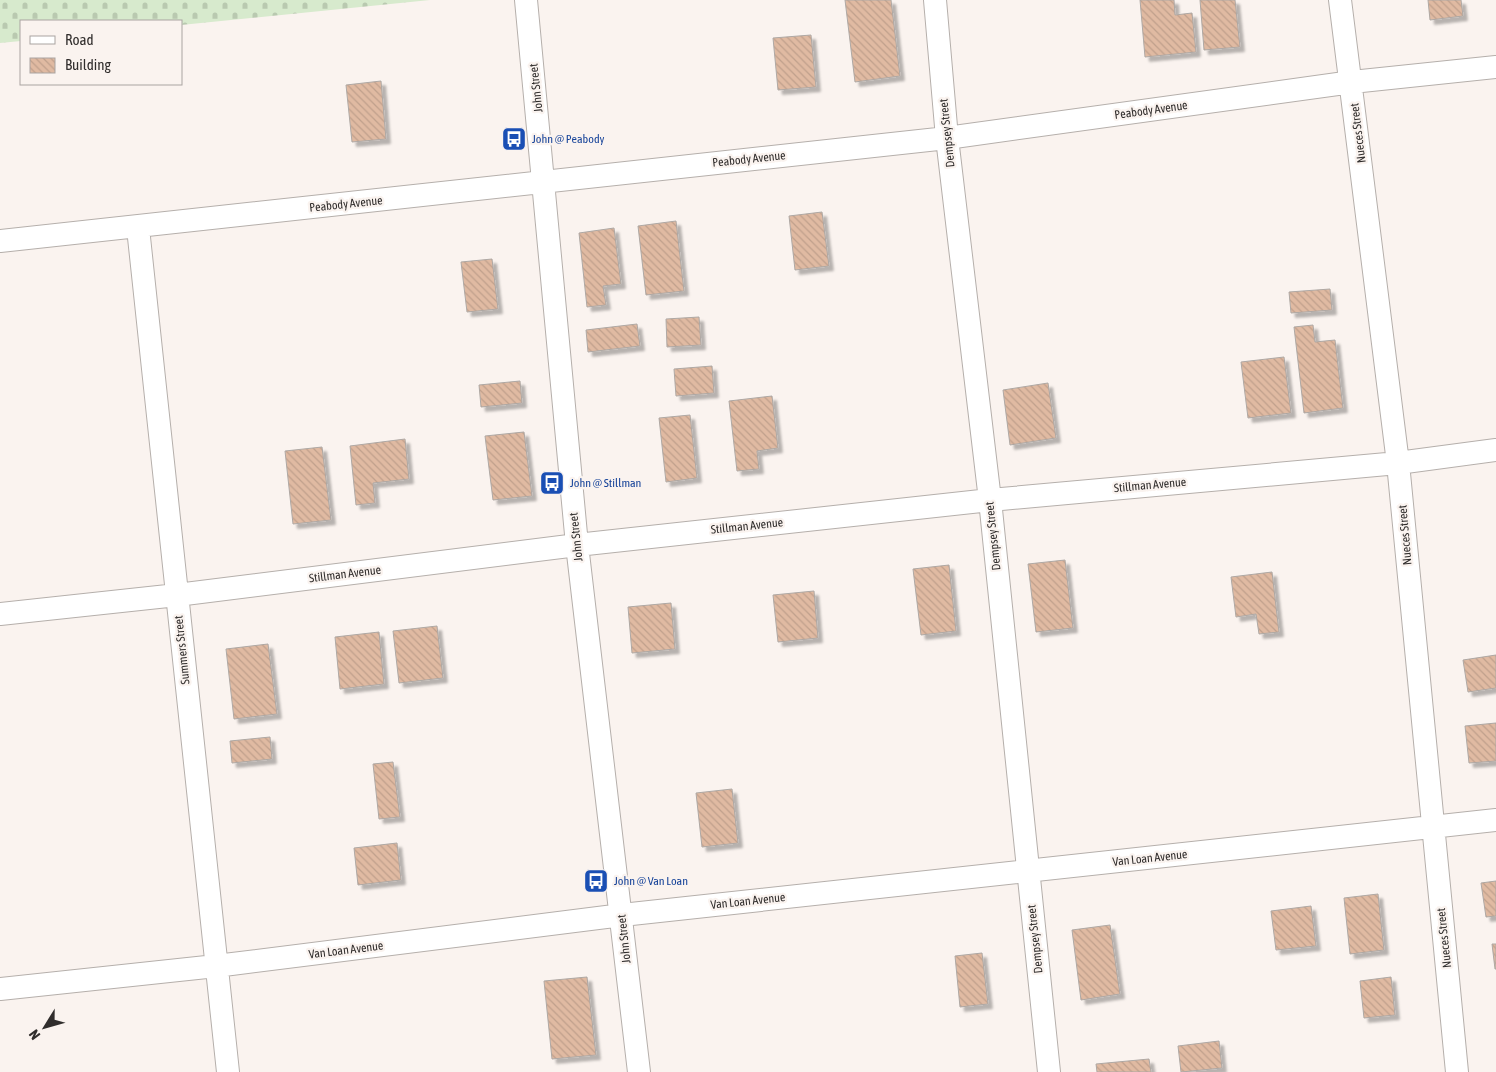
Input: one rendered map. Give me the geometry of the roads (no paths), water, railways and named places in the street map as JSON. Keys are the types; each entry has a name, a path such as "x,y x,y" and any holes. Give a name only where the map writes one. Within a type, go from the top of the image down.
{"street":[{"name":"John Street","path":"526,0 545,181 577,545 639,1072"},
{"name":"Dempsey Street","path":"935,0 947,138 990,500 1049,1072"},
{"name":"Nueces Street","path":"1340,0 1352,82 1398,463 1457,1072"},
{"name":"Peabody Avenue","path":"0,241 138,228 545,181 947,138 1352,82 1496,67"},
{"name":"Summers Street","path":"138,228 228,1072"},
{"name":"Stillman Avenue","path":"0,614 177,595 577,545 990,500 1398,463 1496,450"},
{"name":"Van Loan Avenue","path":"0,989 216,966 622,915 1496,820"}],"place":[{"name":"John @ Peabody","path":"514,139"},
{"name":"John @ Stillman","path":"552,483"},
{"name":"John @ Van Loan","path":"596,881"}]}
